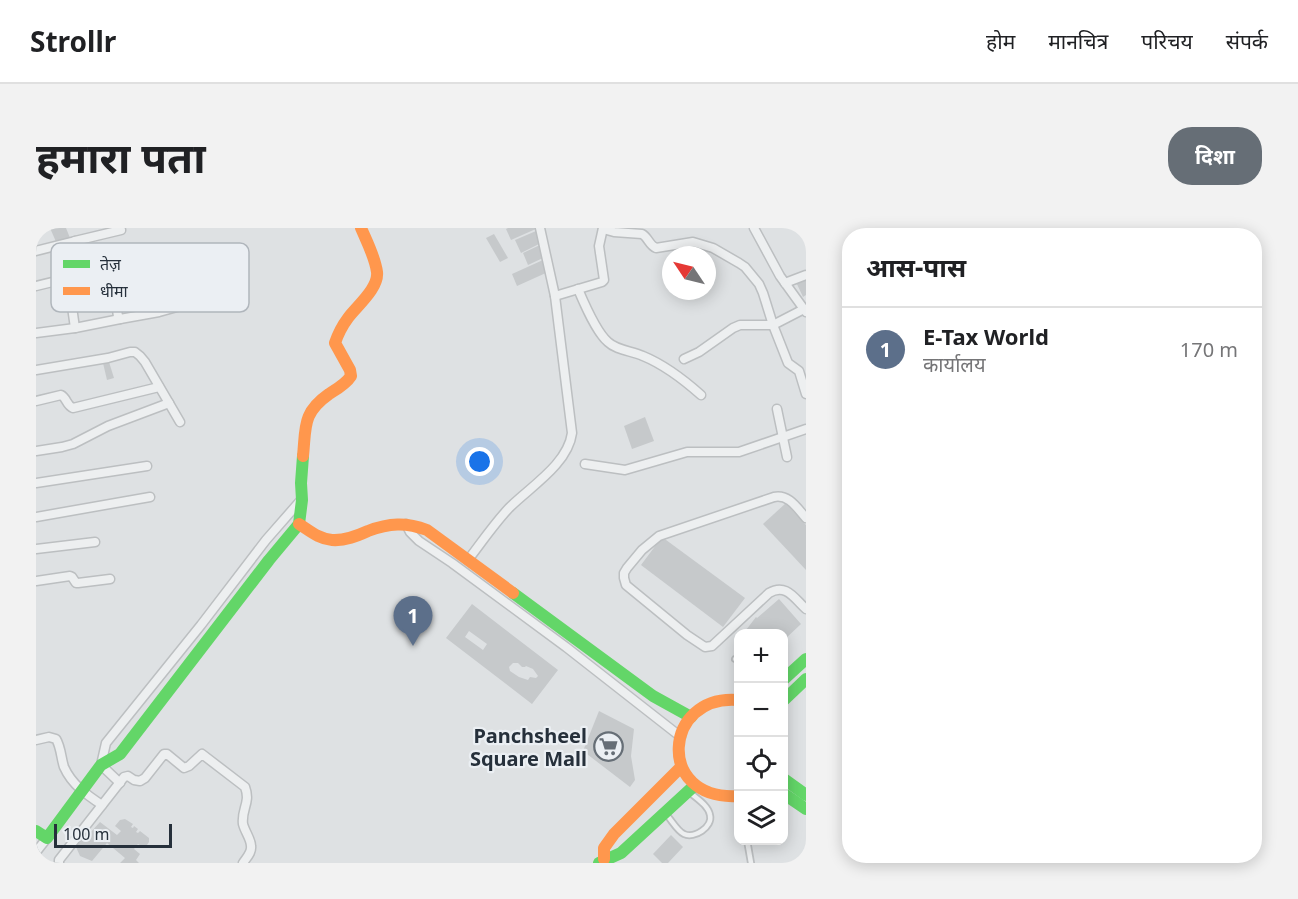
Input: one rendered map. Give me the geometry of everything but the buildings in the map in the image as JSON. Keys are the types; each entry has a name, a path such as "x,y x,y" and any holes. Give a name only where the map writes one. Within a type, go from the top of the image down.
{"street":[{"path":"36,852 41,835 82,791 101,765 120,754 268,560 299,524 307,418 313,407 347,382 351,376 335,343 336,336 373,287 377,278 376,268 361,228"},
{"path":"471,568 509,508 560,461 571,441 572,433 555,296 540,228"},
{"path":"555,296 604,280 599,246 603,228 614,232 642,234 656,248 693,242 705,244 745,267 759,284 772,325 788,363 799,371 806,394"},
{"path":"684,359 699,352 740,325 772,325 805,311 785,283 754,228"},
{"path":"67,243 121,230"},
{"path":"36,251 51,247"},
{"path":"785,283 806,275"},
{"path":"36,286 51,283"},
{"path":"578,289 607,342 652,360 687,382 700,395"},
{"path":"73,312 75,328"},
{"path":"117,312 120,319"},
{"path":"36,333 159,312"},
{"path":"36,370 135,352 141,356 180,422"},
{"path":"36,400 61,395 73,408 159,387"},
{"path":"36,451 72,444 108,426 169,403"},
{"path":"777,409 787,457"},
{"path":"585,464 625,470 687,452 739,452 806,429"},
{"path":"36,483 147,466"},
{"path":"806,518 784,496 764,501 659,536 633,561 624,573 624,578 626,585 687,635 705,646 712,646 776,589 786,591 806,609"},
{"path":"36,517 150,497"},
{"path":"101,765 106,742 201,625 266,540 302,500"},
{"path":"299,524 315,535 330,540 344,540 384,526 406,524 427,530 566,647 681,737"},
{"path":"36,549 95,542"},
{"path":"471,568 653,696 691,717"},
{"path":"36,580 70,576 78,583 110,579"},
{"path":"788,675 806,659"},
{"path":"788,695 806,679"},
{"path":"644,707 653,696"},
{"path":"734,699 720,699 699,708 685,726 679,755 681,767 692,788 718,796 734,796"},
{"path":"36,740 49,737 56,739 71,779 82,791 102,805"},
{"path":"59,863 59,860 126,775 140,781 164,754 184,768 202,754 245,787 248,795 243,823 251,850 243,863"},
{"path":"101,765 120,783"},
{"path":"681,767 614,834 604,848 602,861 621,853 692,788"},
{"path":"788,782 806,795"},
{"path":"788,797 806,809"}],"lane":[{"path":"665,813 685,835 691,836 705,829 710,822 710,815 692,788"},
{"path":"748,845 752,863"}],"traffic: fast":[{"path":"36,831 47,838 101,765 120,754 299,524 303,456"},
{"path":"513,593 653,696 691,717"},
{"path":"788,675 806,659"},
{"path":"788,696 806,679"},
{"path":"788,782 806,795"},
{"path":"599,863 621,853 695,785"},
{"path":"788,797 806,809"}],"traffic: slow":[{"path":"303,456 305,429 310,414 320,401 344,384 351,376 335,343 337,336 348,318 367,296 377,278 371,250 361,228"},
{"path":"299,524 319,536 332,540 351,538 390,525 419,527 427,530 513,593"},
{"path":"734,700 713,703 695,713 683,729 679,748 682,766 692,782 711,793 734,796"},
{"path":"604,859 604,848 614,834 681,767"}],"place":[{"name":"E-Tax World","path":"413,646"},
{"name":"Panchsheel Square Mall","path":"608,747"}]}
